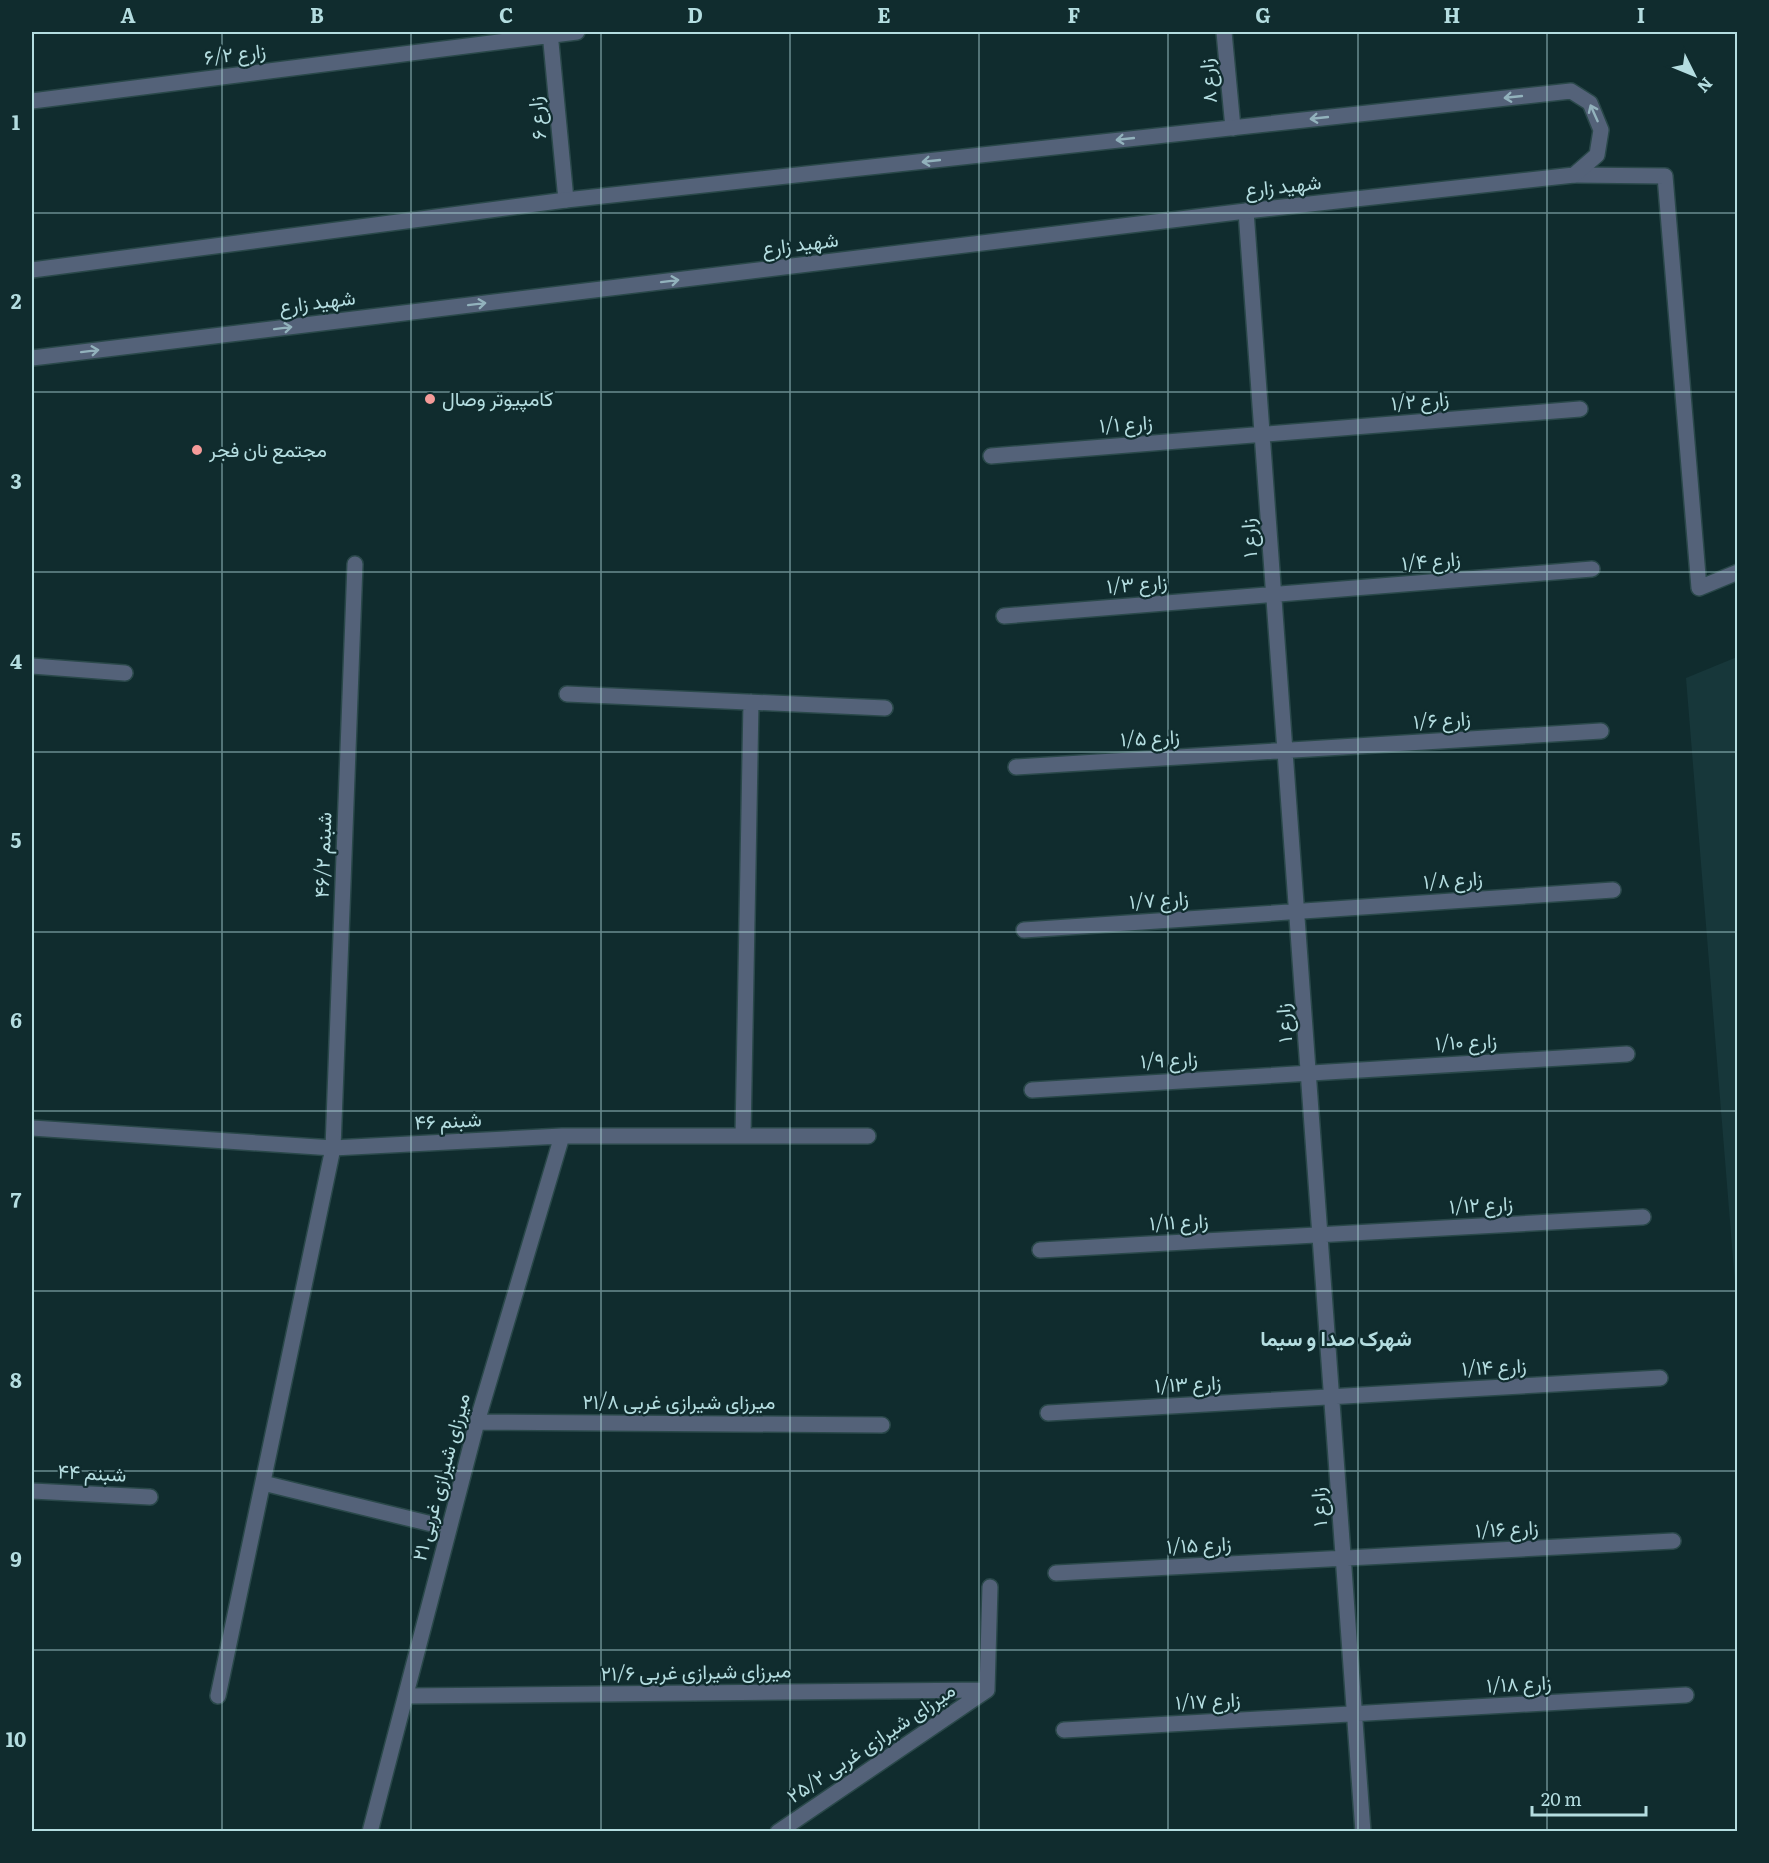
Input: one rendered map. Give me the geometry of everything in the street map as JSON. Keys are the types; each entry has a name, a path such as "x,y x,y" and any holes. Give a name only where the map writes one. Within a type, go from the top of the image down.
{"street":[{"name":"۶/۲ زارع","path":"32,100 550,33 577,32"},
{"name":"۸ زارع","path":"1224,32 1233,128"},
{"name":"۶ زارع","path":"550,33 566,200"},
{"path":"32,270 566,200 1571,91 1590,103 1601,130 1597,155 1574,175"},
{"name":"شهید زارع","path":"32,358 1246,211 1574,175 1665,176 1699,588 1737,572"},
{"name":"۱ زارع","path":"1246,211 1363,1832"},
{"name":"۱/۲ زارع","path":"1263,435 1580,409"},
{"name":"۱/۱ زارع","path":"991,456 1263,435"},
{"name":"۴۶/۲ شبنم","path":"218,1696 333,1148 355,564"},
{"name":"۱/۴ زارع","path":"1274,594 1592,569"},
{"name":"۱/۳ زارع","path":"1004,616 1274,594"},
{"path":"32,666 125,673"},
{"path":"567,694 885,708"},
{"path":"744,1136 751,702"},
{"name":"۱/۶ زارع","path":"1286,751 1601,731"},
{"name":"۱/۵ زارع","path":"1016,767 1286,751"},
{"name":"۱/۸ زارع","path":"1297,911 1613,890"},
{"name":"۱/۷ زارع","path":"1024,930 1297,911"},
{"name":"۱/۱۰ زارع","path":"1309,1073 1627,1054"},
{"name":"۱/۹ زارع","path":"1032,1090 1309,1073"},
{"name":"۴۶ شبنم","path":"32,1128 333,1148 562,1136 868,1136"},
{"name":"۲۱ میرزای شیرازی غربی","path":"370,1832 477,1422 562,1136"},
{"name":"۱/۱۲ زارع","path":"1320,1235 1643,1217"},
{"name":"۱/۱۱ زارع","path":"1040,1250 1320,1235"},
{"name":"۱/۱۴ زارع","path":"1332,1397 1660,1378"},
{"name":"۱/۱۳ زارع","path":"1048,1413 1332,1397"},
{"name":"۲۱/۸ میرزای شیرازی غربی","path":"477,1422 882,1425"},
{"path":"263,1483 436,1526"},
{"name":"شبنم ۴۴","path":"32,1491 150,1497"},
{"name":"۱/۱۶ زارع","path":"1344,1558 1673,1541"},
{"name":"۱/۱۵ زارع","path":"1056,1573 1344,1558"},
{"path":"987,1690 990,1587"},
{"name":"۲۱/۶ میرزای شیرازی غربی","path":"406,1696 987,1690"},
{"name":"۲۵/۲ میرزای شیرازی غربی","path":"778,1832 987,1690"},
{"name":"۱/۱۸ زارع","path":"1354,1714 1686,1695"},
{"name":"۱/۱۷ زارع","path":"1064,1730 1354,1714"}],"shaded area":[{"path":"1737,657 1737,1308 1686,678"}],"place":[{"name":"کامپیوتر وصال","path":"430,399"},
{"name":"مجتمع نان فجر","path":"197,450"}],"district":[{"name":"شهرک صدا و سیما","path":"1336,1339"}]}
